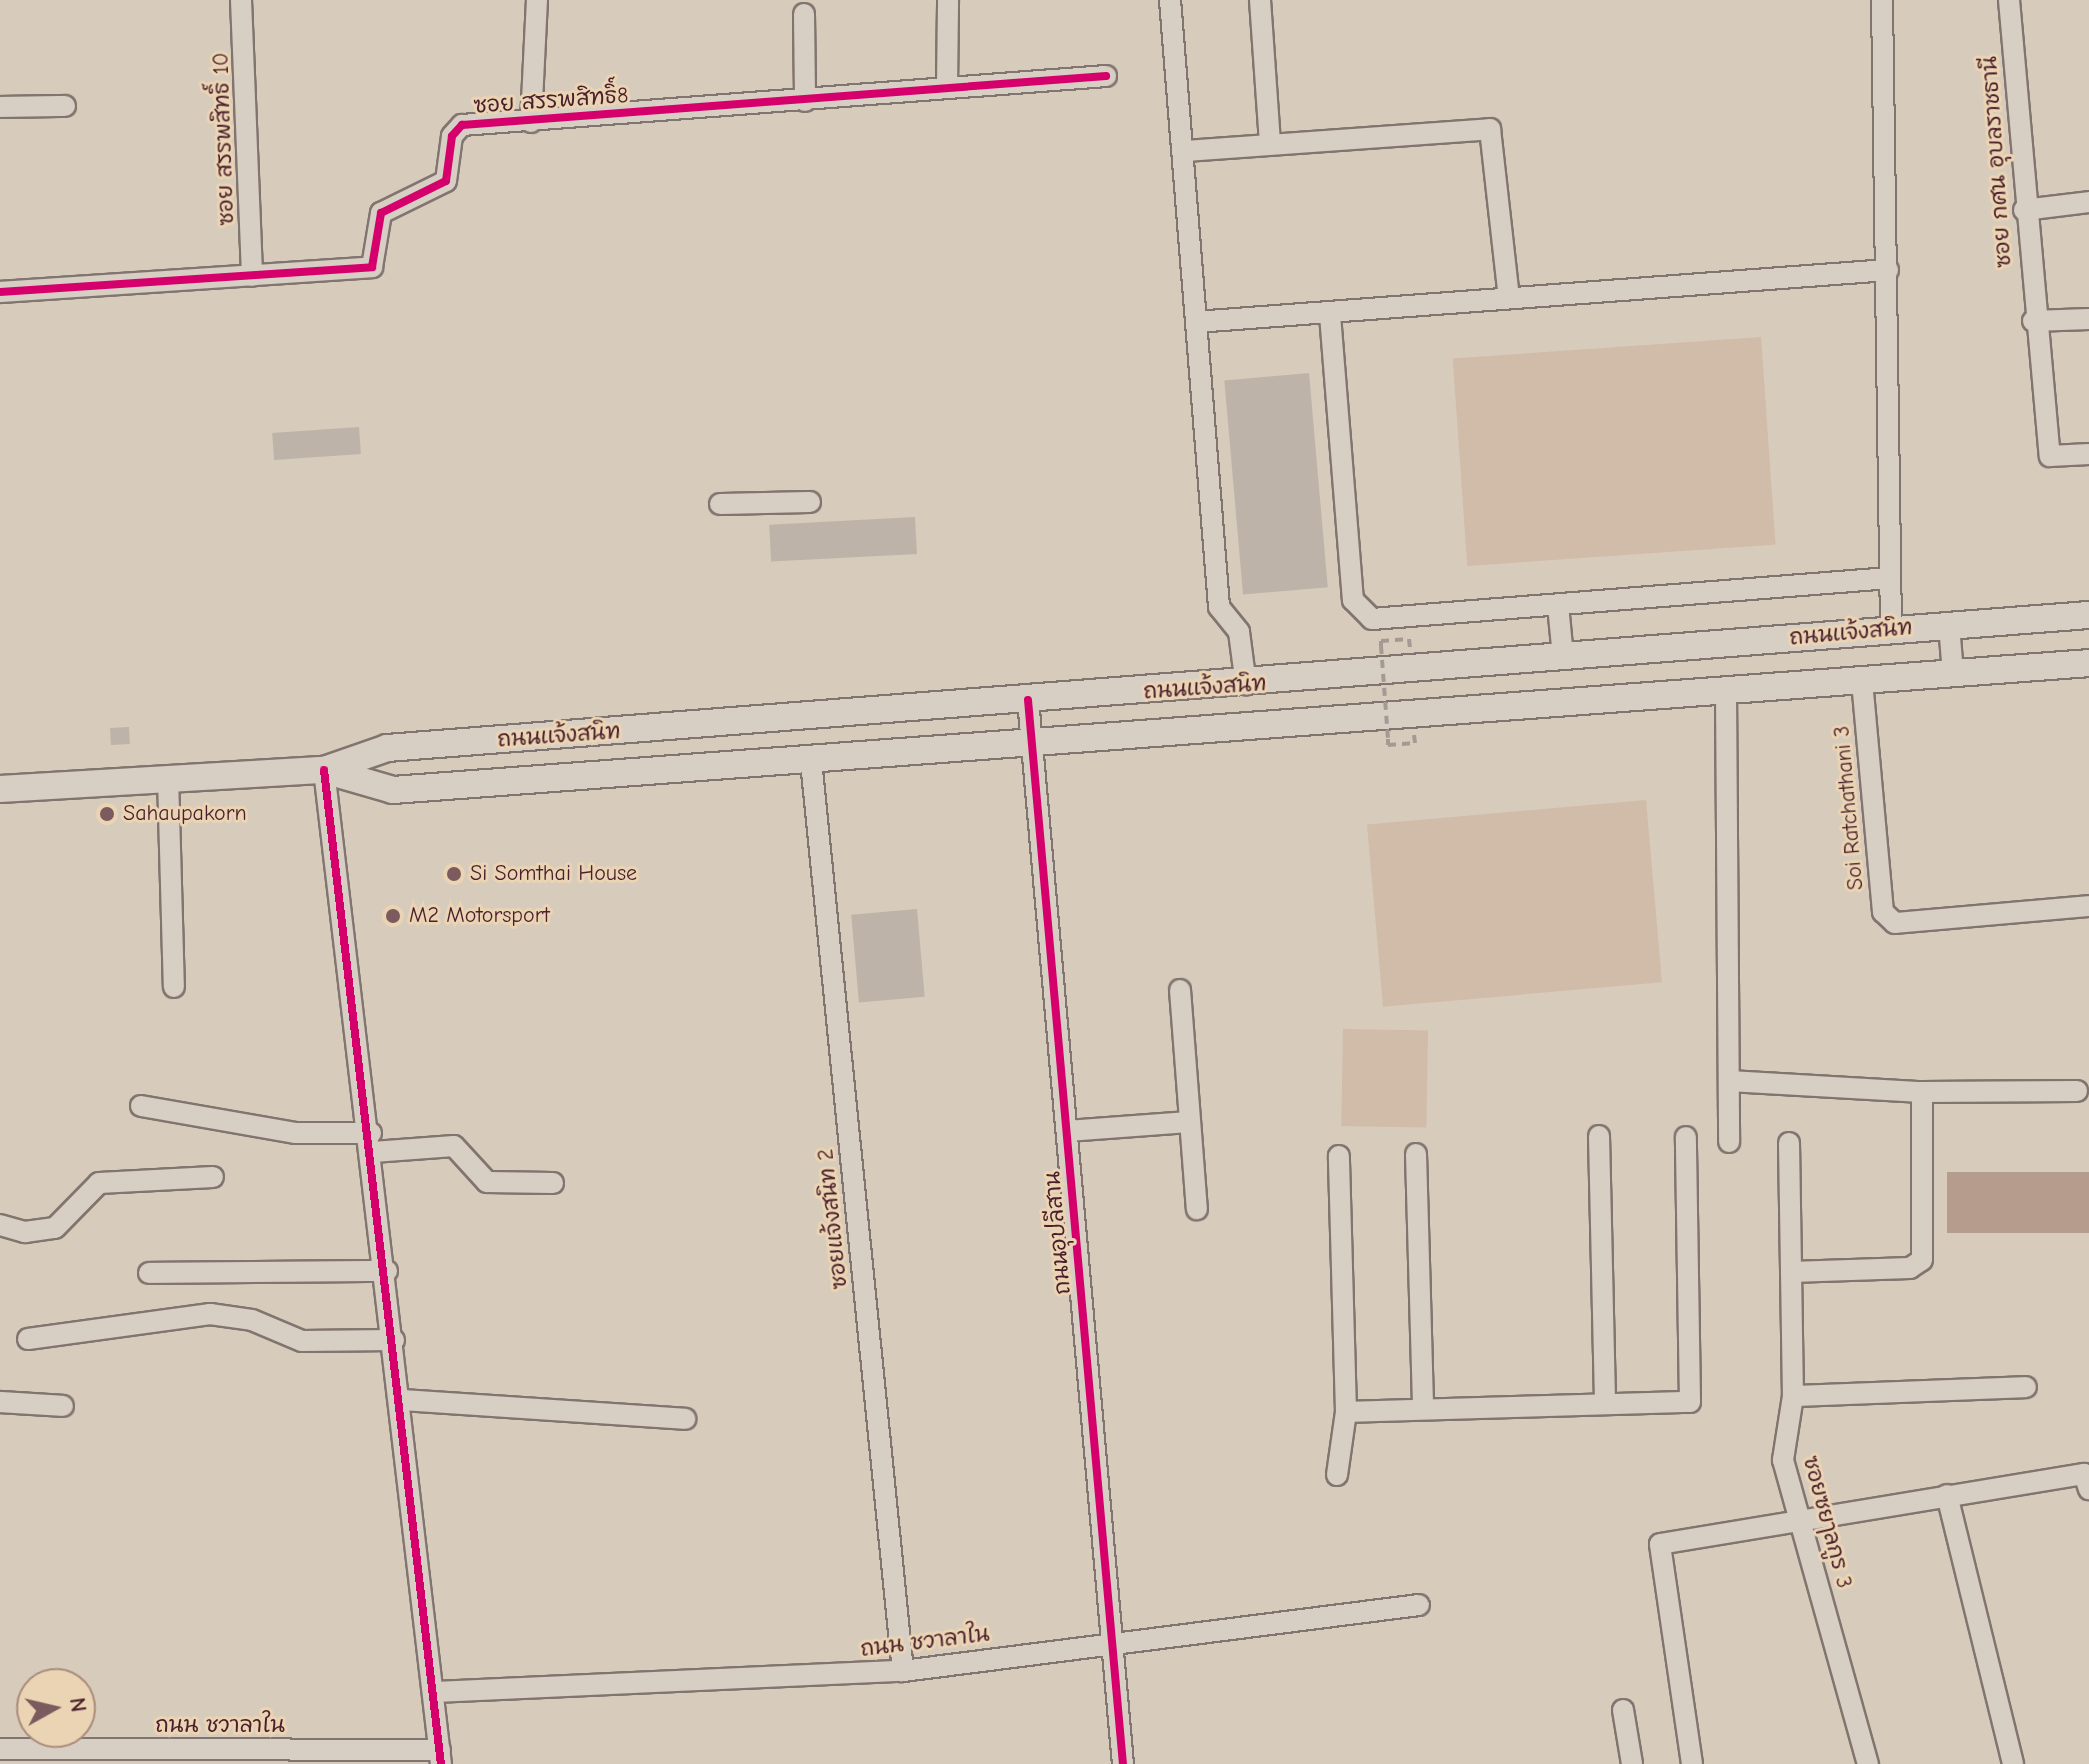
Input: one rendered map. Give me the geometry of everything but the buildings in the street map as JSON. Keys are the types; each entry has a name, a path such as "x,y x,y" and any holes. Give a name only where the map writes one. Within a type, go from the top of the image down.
{"main road":[{"name":"ถนนแจ้งสนิท","path":"0,789 324,770 387,748 1246,685 1891,629 2089,615"},
{"name":"ถนนแจ้งสนิท","path":"324,770 393,790 2089,663"}],"street":[{"name":"ซอย สรรพสิทธิ์ 10","path":"241,0 252,276"},
{"path":"531,122 537,0"},
{"path":"947,87 948,0"},
{"path":"1170,0 1185,151 1219,607 1239,632 1246,685"},
{"path":"1260,0 1270,142"},
{"path":"1882,0 1891,629"},
{"name":"ซอย กศน อุบลราชธานี","path":"2009,0 2033,321 2050,456 2089,454"},
{"path":"804,14 805,101"},
{"name":"ซอย สรรพสิทธิ์8","path":"0,292 372,267 381,213 446,181 452,136 462,125 1106,76"},
{"path":"0,107 65,106"},
{"path":"1185,151 1270,142 1490,129 1509,298"},
{"path":"2024,210 2089,202"},
{"path":"1196,322 1330,315 1509,298 1888,270"},
{"path":"1330,315 1353,600 1372,619 1889,578"},
{"path":"2033,321 2089,319"},
{"path":"720,504 810,502"},
{"path":"1558,605 1563,657"},
{"path":"1949,625 1953,674"},
{"name":"Soi Ratchathani 3","path":"1862,681 1883,912 1895,923 2089,906"},
{"path":"1726,691 1729,1142"},
{"name":"ถนนอุปลีสาน","path":"1028,700 1123,1764"},
{"name":"ซอยแจ้งสนิท 2","path":"811,761 903,1671"},
{"path":"324,770 372,1143 440,1757"},
{"path":"168,777 174,987"},
{"path":"1180,990 1197,1209"},
{"path":"1729,1081 1922,1092 2077,1091"},
{"path":"1791,1272 1910,1268 1922,1260 1922,1092"},
{"path":"141,1106 372,1143 454,1146 487,1182 553,1183"},
{"path":"1067,1131 1189,1122"},
{"path":"1599,1136 1605,1401"},
{"path":"1346,1412 1605,1401 1690,1402 1686,1137"},
{"name":"ซอยซยๅลกูร 3","path":"1789,1143 1793,1396 1783,1460 1868,1764"},
{"path":"1416,1154 1423,1409"},
{"path":"1337,1475 1346,1412 1339,1156"},
{"path":"0,1225 25,1232 55,1228 99,1183 213,1177"},
{"path":"149,1273 387,1271"},
{"path":"28,1339 210,1314 252,1320 302,1341 394,1340"},
{"path":"1793,1396 2026,1387"},
{"path":"401,1400 685,1419"},
{"path":"0,1402 63,1406"},
{"path":"1692,1764 1660,1544 1800,1518 2084,1474 2089,1489"},
{"path":"1947,1495 2013,1764"},
{"name":"ถนน ชวาลาใน","path":"434,1692 903,1671 1112,1641 1419,1605"},
{"path":"1623,1710 1632,1764"},
{"name":"ถนน ชวาลาใน","path":"0,1749 440,1757"}],"path":[{"path":"1409,639 1381,641 1381,646 1388,745 1415,743"}],"shaded area":[{"path":"1761,337 1776,544 1467,566 1453,359"},
{"path":"1646,800 1662,982 1383,1007 1367,824"},
{"path":"1343,1029 1428,1030 1426,1127 1341,1126"},
{"path":"1947,1172 2089,1172 2089,1233 1947,1233"}],"cycle path":[{"path":"0,292 372,267 381,213 446,181 452,136 462,125 1106,76"},
{"path":"1028,700 1123,1764"},
{"path":"324,770 441,1764"}],"place":[{"name":"Sahaupakorn","path":"107,814"},
{"name":"Si Somthai House","path":"454,874"},
{"name":"M2 Motorsport","path":"393,916"}]}
